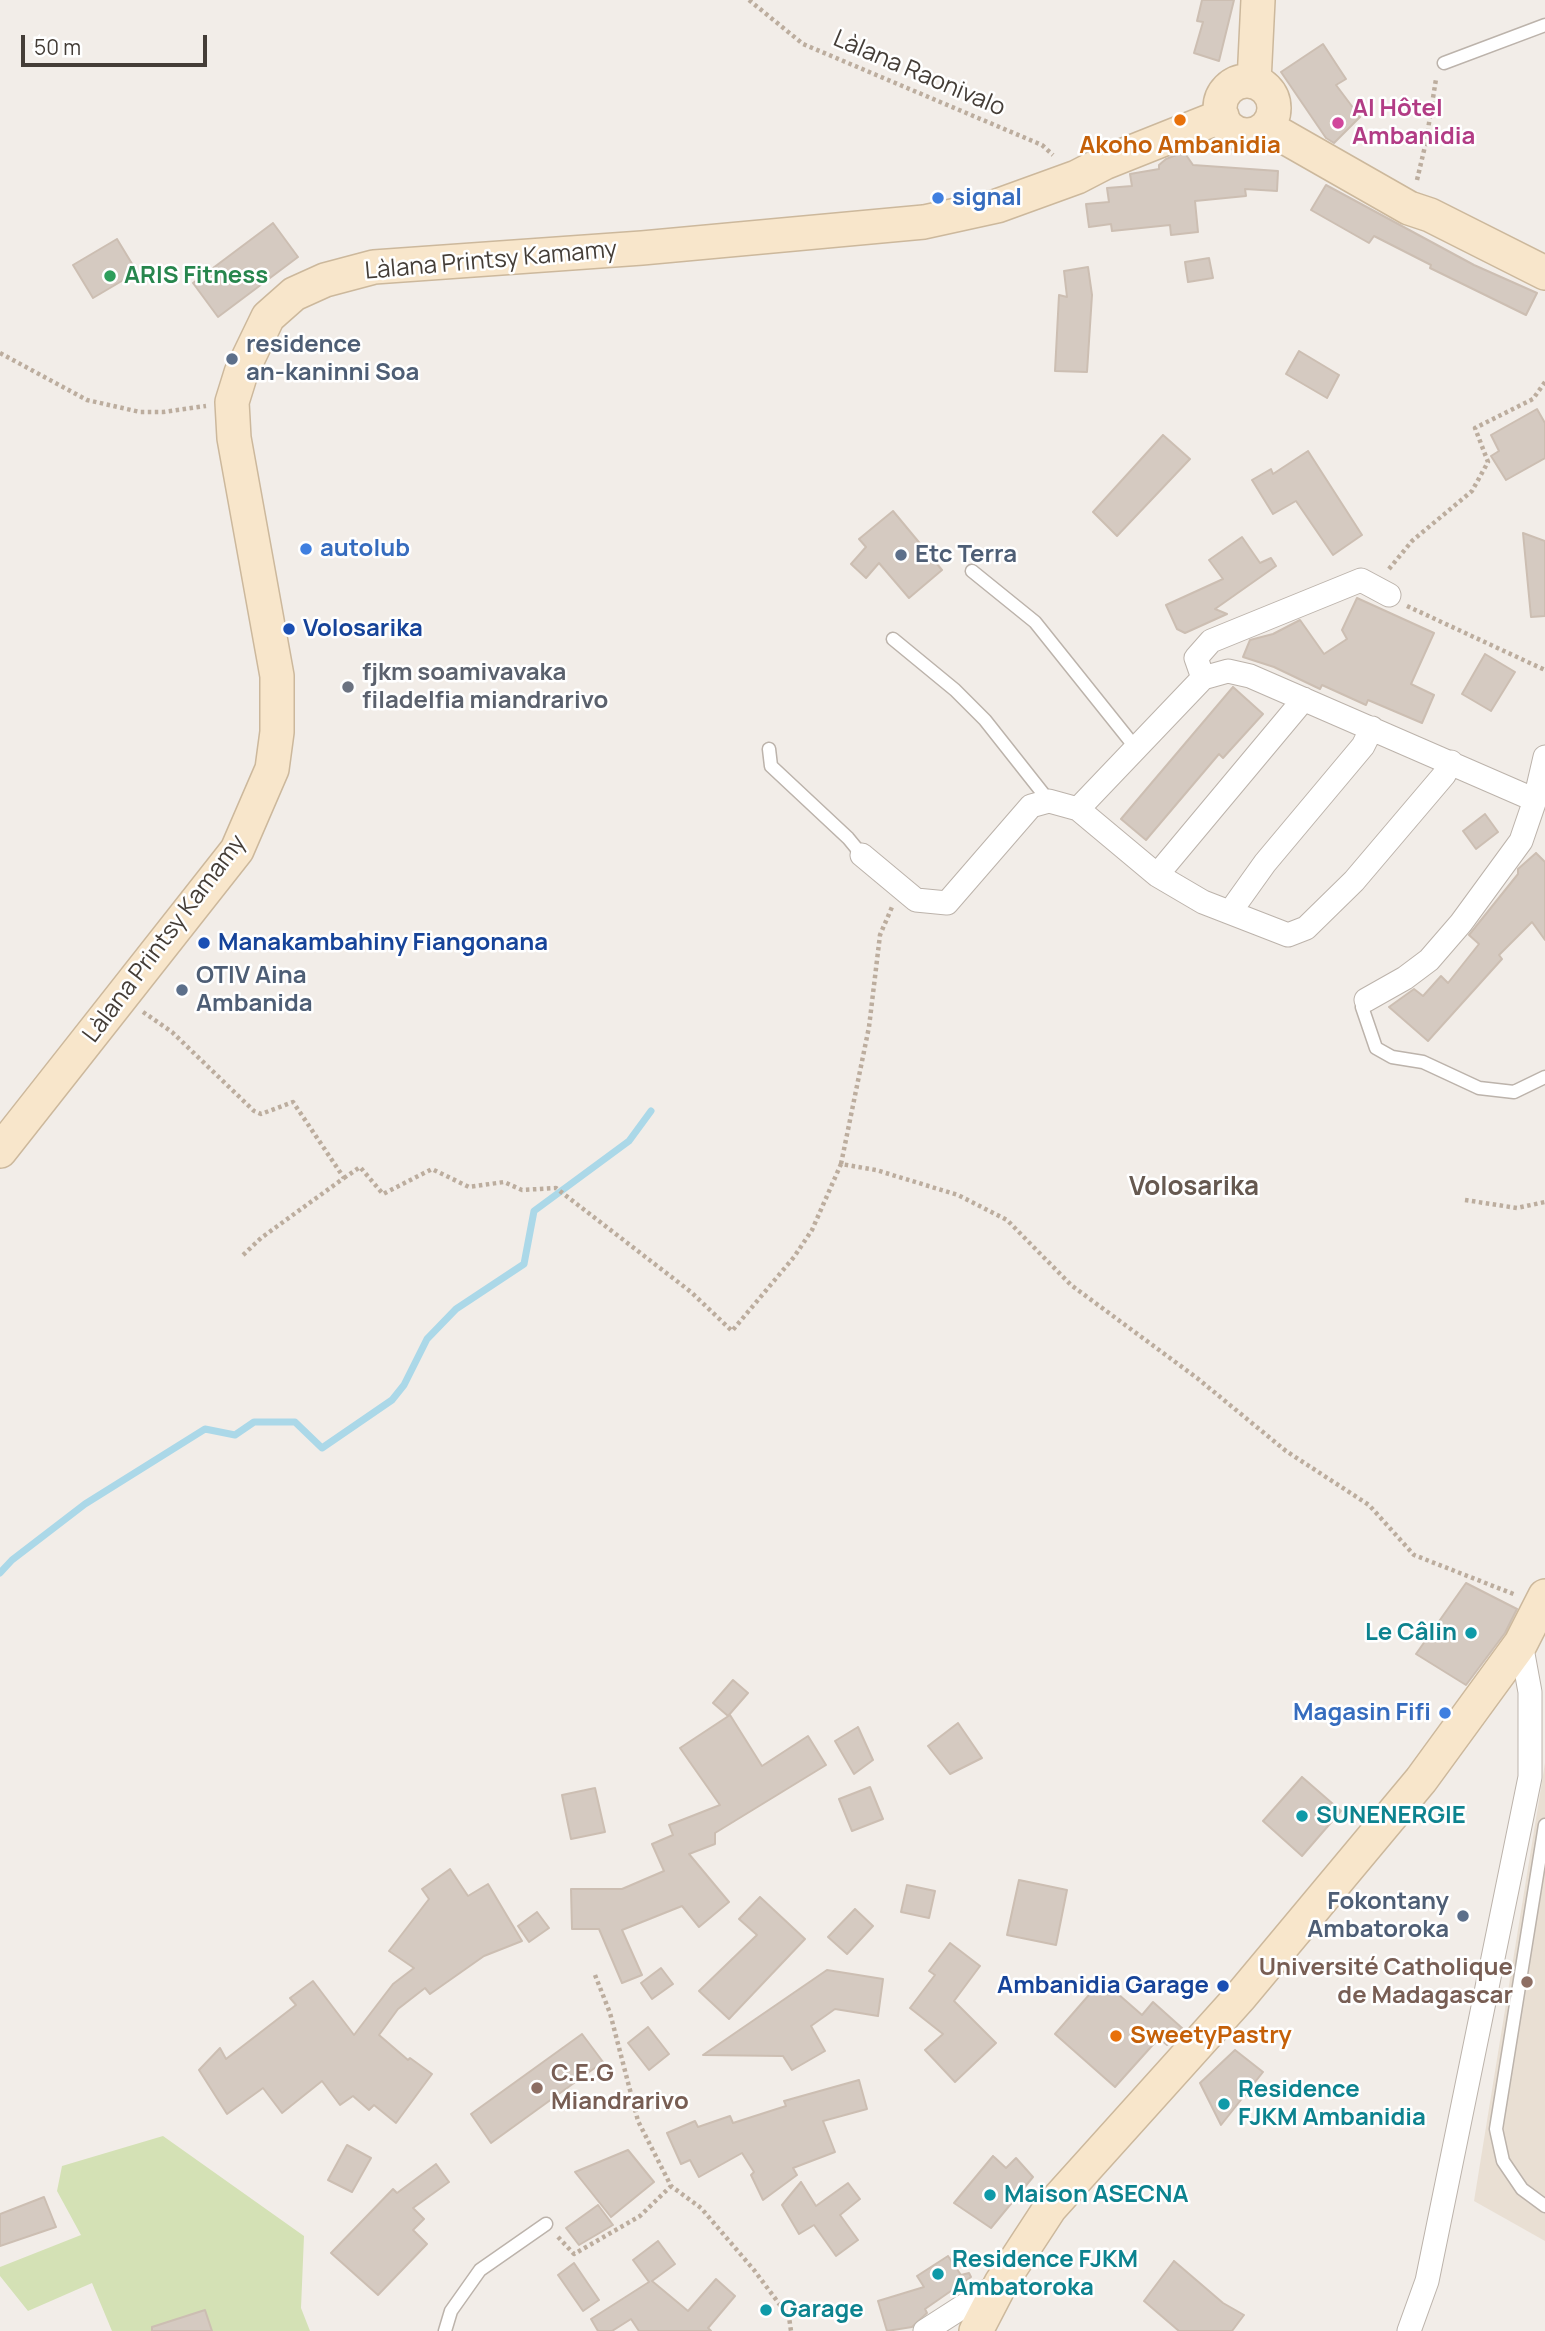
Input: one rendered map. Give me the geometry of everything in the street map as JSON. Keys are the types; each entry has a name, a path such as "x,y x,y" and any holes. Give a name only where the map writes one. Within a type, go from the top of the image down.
{"street":[{"path":"1254,82 1258,0"},
{"path":"1254,82 1264,87 1274,103 1273,116 1267,127 1245,135 1234,131 1222,116 1222,100 1235,84 1254,82"},
{"name":"Làlana Printsy Kamamy","path":"0,1151 237,850 272,769 277,732 277,676 234,438 232,402 241,373 268,317 293,294 325,280 374,267 642,248 924,222 997,206 1077,177 1104,163 1222,116"},
{"path":"1267,127 1409,208 1430,215 1545,273"},
{"path":"1203,678 1196,658 1211,641 1361,580 1386,584"},
{"path":"1078,809 1203,678 1228,671 1250,676 1535,800"},
{"path":"1157,875 1304,699"},
{"path":"1230,912 1265,863 1363,746 1372,728"},
{"path":"1366,1000 1421,966 1461,923 1521,841 1535,800 1545,757"},
{"path":"862,855 916,900 947,902 1031,806 1049,801 1078,809 1157,875 1203,902 1288,935 1306,928 1354,881 1444,775 1451,762"},
{"path":"976,2331 1001,2283 1050,2208 1240,1997 1421,1780 1521,1643 1542,1600"},
{"path":"1409,2331 1427,2281 1537,1780 1530,1692 1521,1643"},
{"path":"925,2331 1001,2283"}],"lane":[{"path":"1444,62 1545,25"},
{"path":"972,571 1035,622 1135,747"},
{"path":"894,639 955,690 985,720 1049,801"},
{"path":"769,749 771,766 848,838 862,855"},
{"path":"1366,1000 1362,1007 1377,1048 1392,1057 1423,1062 1479,1088 1514,1092 1545,1077"},
{"path":"1545,1825 1496,2129 1503,2161 1522,2189 1545,2206"},
{"path":"445,2331 451,2311 480,2270 546,2224"}],"path":[{"name":"Làlana Raonivalo","path":"749,0 803,44 1042,145 1077,177"},
{"path":"1409,208 1426,142 1434,82 1444,62"},
{"path":"0,353 87,400 140,412 163,412 232,402"},
{"path":"1545,382 1533,399 1475,428 1488,462 1472,491 1412,541 1386,584 1423,615 1545,670"},
{"path":"241,1257 261,1238 360,1167 383,1194 432,1169 469,1187 504,1182 522,1189 556,1188 691,1292 732,1331 794,1257 812,1230 841,1164 869,1027 880,935 900,887"},
{"path":"121,998 172,1032 254,1111 261,1114 293,1102 344,1178"},
{"path":"841,1164 876,1170 958,1195 1007,1220 1072,1285 1197,1378 1286,1451 1369,1505 1415,1555 1542,1600"},
{"path":"1465,1200 1517,1208 1545,1202"},
{"path":"595,1975 617,2036 638,2121 671,2186 701,2208 754,2270 789,2317 791,2331"},
{"path":"546,2224 574,2254 640,2216 671,2186"}],"shaded area":[{"name":"Université Catholique de Madagascar","path":"1545,1763 1545,2241 1474,2201"}],"green space":[{"path":"163,2136 304,2236 301,2308 310,2331 112,2331 92,2283 28,2311 0,2276 0,2267 81,2235 57,2191 62,2166"}],"building":[{"path":"1202,0 1234,0 1219,61 1194,53 1203,22 1197,21"},
{"path":"1323,44 1346,79 1336,85 1360,117 1334,143 1326,138 1281,72"},
{"path":"1184,152 1193,165 1278,171 1277,191 1245,189 1246,196 1195,201 1198,232 1171,235 1170,225 1112,231 1111,224 1089,227 1086,204 1109,202 1107,188 1132,186 1130,174 1159,169 1159,165 1166,159"},
{"path":"1326,185 1474,265 1537,293 1526,315 1430,268 1431,265 1374,236 1369,243 1311,210"},
{"path":"273,223 298,257 218,317 193,283"},
{"path":"117,239 137,272 93,298 73,265"},
{"path":"1209,258 1213,278 1188,282 1185,262"},
{"path":"1088,267 1092,295 1087,372 1055,371 1059,295 1067,297 1064,271"},
{"path":"1299,351 1339,375 1327,398 1286,374"},
{"path":"1537,409 1545,423 1545,458 1506,480 1491,456 1499,451 1491,435"},
{"path":"1163,435 1190,459 1117,536 1093,512"},
{"path":"1308,451 1362,535 1333,555 1296,501 1273,514 1252,480 1271,469 1273,474"},
{"name":"Etc Terra","path":"893,511 942,570 909,598 879,563 866,578 851,564 866,547 859,539"},
{"path":"1523,533 1545,541 1545,616 1531,617"},
{"path":"1242,537 1260,563 1271,558 1276,566 1215,609 1227,614 1185,633 1177,629 1166,605 1223,579 1209,560"},
{"path":"1357,598 1434,633 1411,684 1434,695 1422,723 1368,700 1366,705 1322,685 1320,689 1274,667 1243,657 1250,640 1273,634 1300,620 1324,654 1347,639 1342,630"},
{"path":"1485,654 1515,672 1491,711 1462,694"},
{"path":"1233,687 1263,714 1223,758 1219,754 1146,840 1121,819"},
{"path":"1485,814 1498,832 1476,849 1463,831"},
{"path":"1536,853 1545,862 1545,940 1532,922 1499,955 1502,959 1428,1041 1389,1007 1414,989 1423,996 1441,976 1448,983 1479,944 1469,935 1518,874 1518,869"},
{"name":"Le Câlin","path":"1466,1583 1517,1609 1505,1633 1466,1685 1416,1654"},
{"path":"733,1680 748,1693 728,1716 713,1703"},
{"path":"730,1715 762,1766 808,1736 826,1765 715,1833 715,1844 689,1854 729,1902 699,1927 682,1906 622,1930 642,1975 622,1983 599,1929 572,1929 571,1889 622,1889 664,1871 652,1844 673,1835 669,1825 720,1805 680,1748"},
{"path":"958,1723 982,1758 950,1774 928,1746"},
{"path":"858,1727 873,1760 854,1774 835,1741"},
{"name":"SUNENERGIE","path":"1302,1777 1341,1811 1302,1856 1263,1821"},
{"path":"870,1787 883,1819 852,1831 839,1799"},
{"path":"595,1788 605,1832 571,1839 562,1795"},
{"path":"450,1869 468,1896 488,1884 522,1941 484,1956 430,1994 425,1988 398,2009 379,2035 408,2060 410,2058 432,2074 396,2123 374,2105 369,2110 353,2096 340,2105 322,2081 282,2113 263,2088 227,2114 199,2070 220,2048 226,2059 296,2005 290,1998 313,1981 354,2035 393,1984 414,1968 389,1951 429,1899 422,1889"},
{"path":"1019,1880 1067,1890 1056,1945 1007,1935"},
{"path":"907,1885 935,1891 929,1918 901,1912"},
{"path":"760,1897 805,1939 729,2019 699,1991 757,1935 739,1919"},
{"path":"855,1909 873,1926 847,1954 828,1937"},
{"path":"537,1912 549,1928 529,1942 518,1926"},
{"path":"950,1943 980,1966 954,2001 996,2043 955,2082 925,2050 943,2034 910,2008 935,1975 929,1971"},
{"path":"661,1968 673,1984 652,1999 641,1983"},
{"path":"827,1970 883,1979 878,2016 835,2009 811,2026 825,2051 792,2070 783,2056 703,2055"},
{"name":"SweetyPastry","path":"1102,1980 1142,2015 1153,2002 1182,2028 1167,2045 1159,2038 1115,2087 1055,2034"},
{"path":"648,2027 669,2054 649,2070 628,2043"},
{"name":"C.E.G Miandrarivo","path":"582,2034 603,2062 491,2143 471,2114"},
{"name":"Residence FJKM Ambanidia","path":"1235,2050 1263,2072 1221,2125 1200,2083"},
{"path":"859,2080 867,2109 823,2121 835,2152 793,2168 797,2175 763,2200 751,2175 754,2172 742,2153 699,2177 690,2160 681,2164 667,2133 695,2121 698,2127 730,2116 733,2123 786,2106 784,2101"},
{"path":"347,2145 371,2158 352,2192 328,2180"},
{"path":"628,2150 654,2182 611,2217 575,2172"},
{"name":"Maison ASECNA","path":"993,2156 1006,2168 1016,2158 1033,2177 991,2228 954,2203"},
{"path":"436,2164 449,2182 413,2208 424,2219 413,2230 427,2244 378,2295 331,2253 393,2189 397,2193"},
{"path":"801,2182 816,2206 848,2183 860,2199 840,2215 858,2240 836,2256 814,2225 799,2234 782,2205"},
{"path":"44,2197 56,2227 0,2246 0,2214"},
{"path":"598,2205 613,2225 579,2245 566,2228"},
{"path":"658,2241 675,2264 652,2281 688,2311 716,2279 735,2296 708,2328 711,2331 639,2331 631,2319 612,2331 598,2331 591,2319 649,2282 633,2260"},
{"path":"948,2256 961,2275 969,2273 971,2277 925,2309 927,2313 912,2327 887,2331 878,2301 924,2287 917,2276"},
{"path":"1174,2261 1223,2303 1244,2315 1232,2331 1179,2331 1144,2301"},
{"path":"574,2263 599,2300 583,2311 558,2275"},
{"path":"205,2310 212,2331 152,2331 152,2327"}],"waterway":[{"path":"0,1573 12,1560 85,1504 205,1429 235,1435 254,1422 295,1422 322,1448 392,1400 404,1385 427,1339 456,1309 524,1264 534,1211 629,1141 651,1111"}],"place":[{"name":"Akoho Ambanidia","path":"1180,120"},
{"name":"Al Hôtel Ambanidia","path":"1338,123"},
{"name":"signal","path":"938,198"},
{"name":"ARIS Fitness","path":"110,276"},
{"name":"residence an-kaninni Soa","path":"232,359"},
{"name":"autolub","path":"306,549"},
{"name":"Etc Terra","path":"901,555"},
{"name":"Volosarika","path":"289,629"},
{"name":"fjkm soamivavaka filadelfia miandrarivo","path":"348,687"},
{"name":"Manakambahiny Fiangonana","path":"204,943"},
{"name":"OTIV Aina Ambanida","path":"182,990"},
{"name":"Le Câlin","path":"1471,1633"},
{"name":"Magasin Fifi","path":"1445,1713"},
{"name":"SUNENERGIE","path":"1302,1816"},
{"name":"Fokontany Ambatoroka","path":"1463,1916"},
{"name":"Université Catholique de Madagascar","path":"1527,1982"},
{"name":"Ambanidia Garage","path":"1223,1986"},
{"name":"SweetyPastry","path":"1116,2036"},
{"name":"C.E.G Miandrarivo","path":"537,2088"},
{"name":"Residence FJKM Ambanidia","path":"1224,2104"},
{"name":"Maison ASECNA","path":"990,2195"},
{"name":"Residence FJKM Ambatoroka","path":"938,2274"},
{"name":"Garage","path":"766,2310"}],"district":[{"name":"Volosarika","path":"1194,1188"}]}
